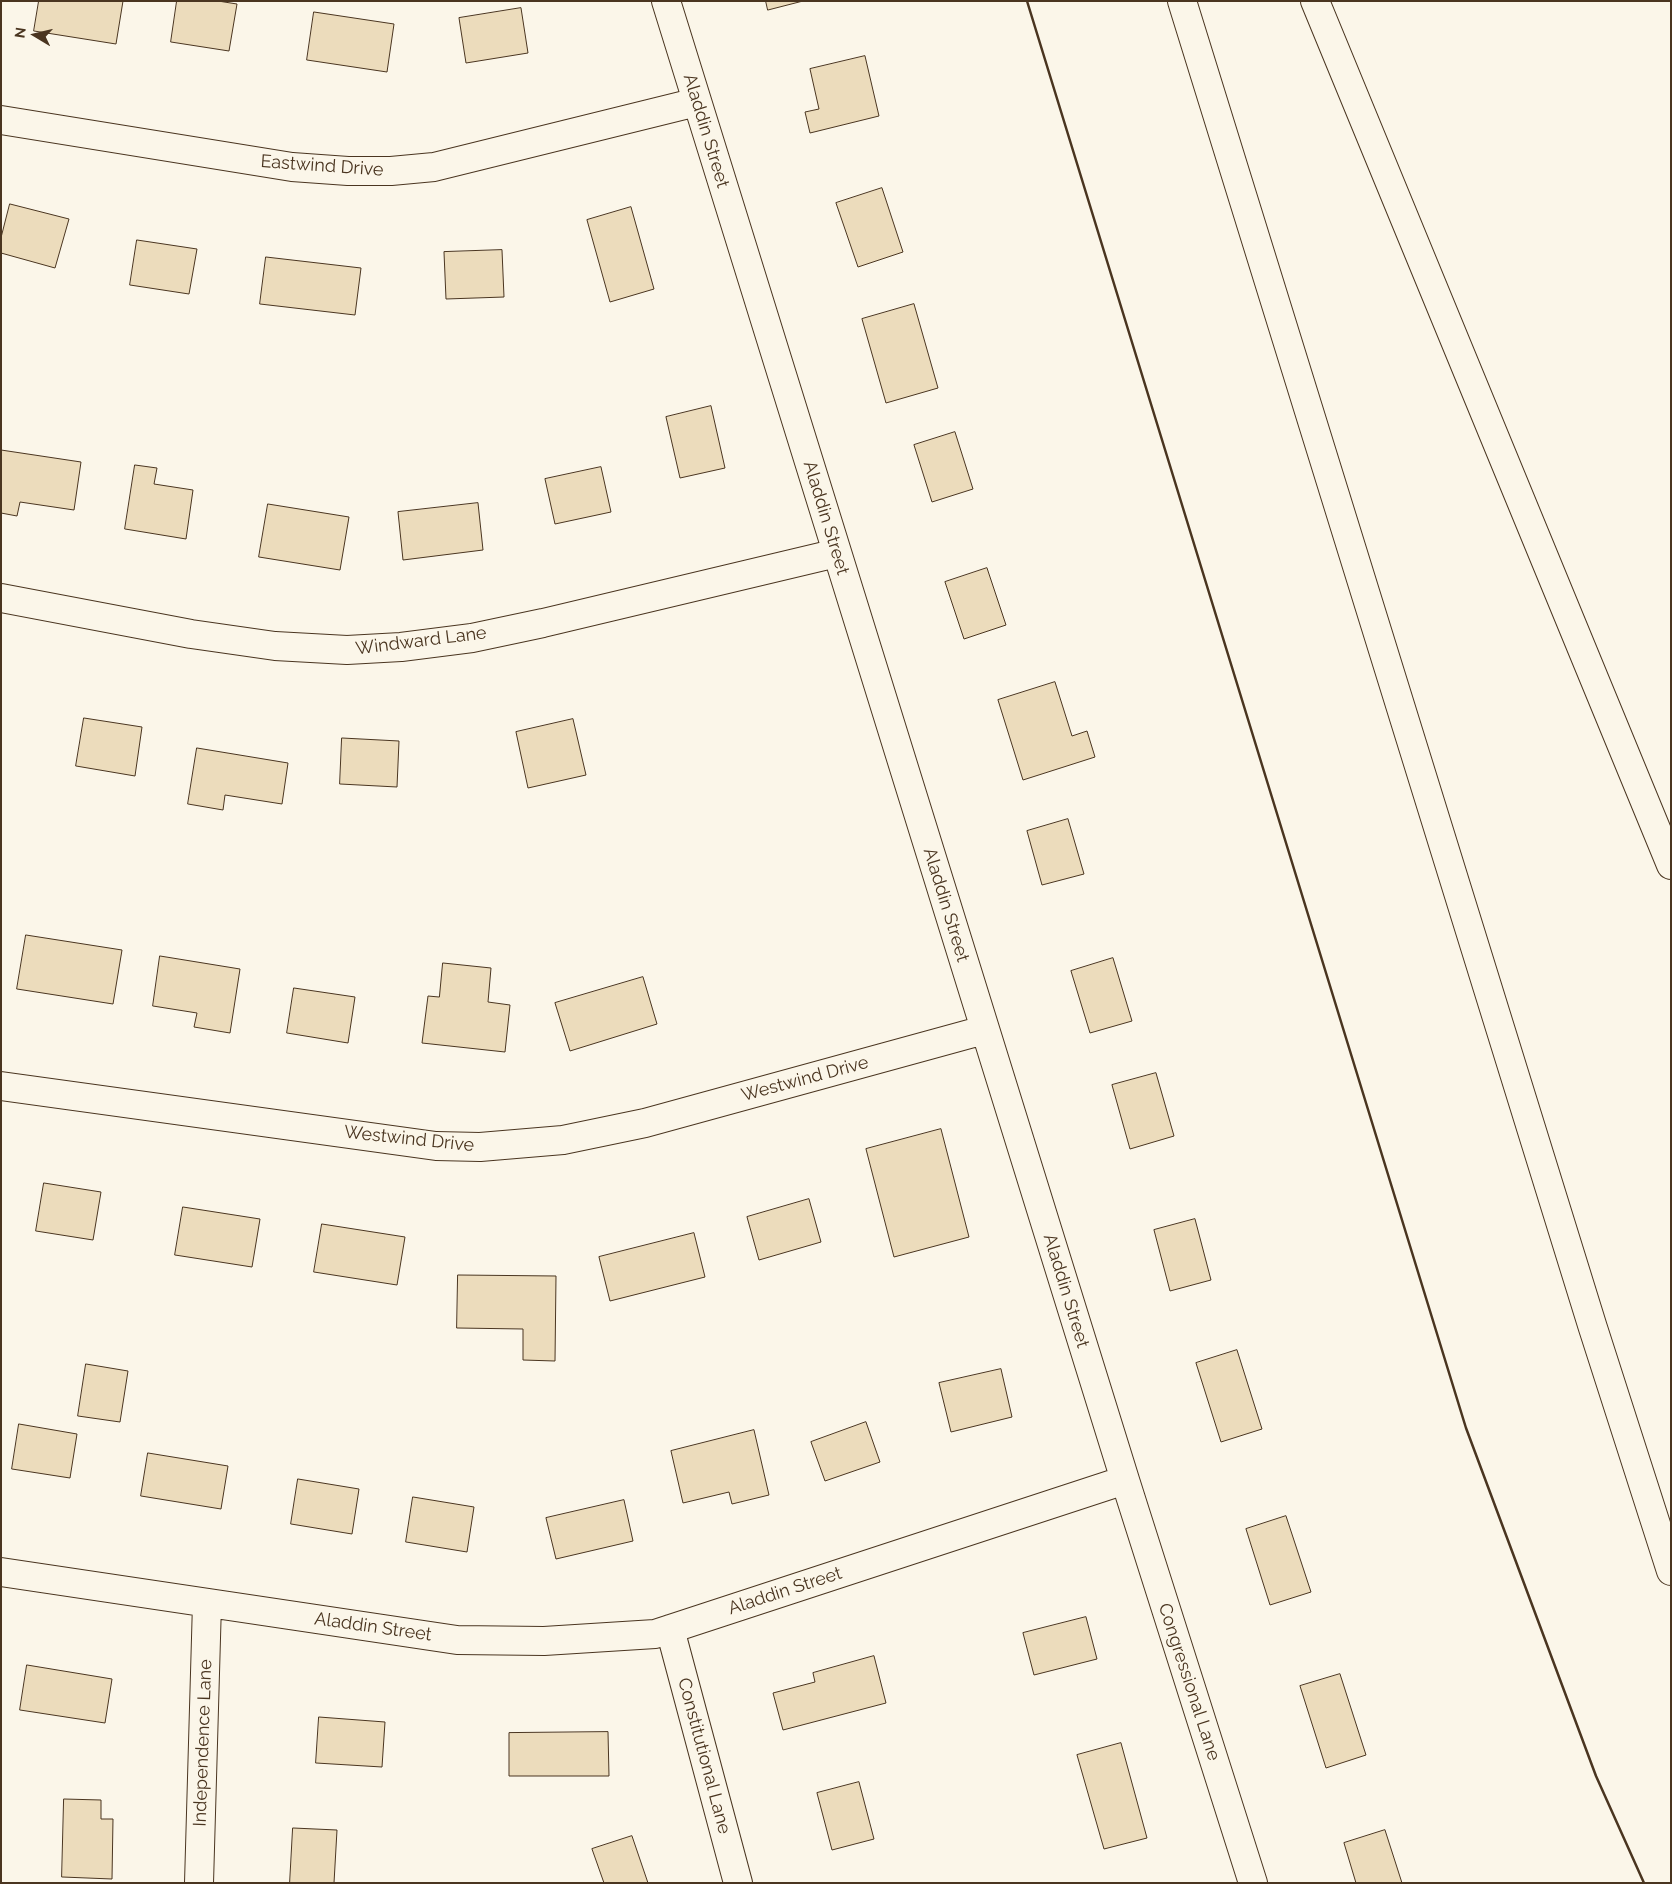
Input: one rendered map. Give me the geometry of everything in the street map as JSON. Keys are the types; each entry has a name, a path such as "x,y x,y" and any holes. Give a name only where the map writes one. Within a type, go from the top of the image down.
{"main road":[{"name":"Aladdin Street","path":"1,1572 457,1640 544,1641 655,1634 1124,1480 666,1"},
{"path":"1182,1 1664,1528 1671,1571"},
{"path":"1315,1 1671,865"},
{"name":"Eastwind Drive","path":"1,120 292,168 390,171 434,167 697,102"},
{"name":"Windward Lane","path":"1,598 191,634 275,646 346,650 402,647 472,638 544,623 837,553"},
{"name":"Westwind Drive","path":"1,1086 436,1146 480,1147 563,1140 645,1123 984,1030"},
{"name":"Congressional Lane","path":"1124,1480 1253,1883"},
{"name":"Independence Lane","path":"199,1883 207,1603"},
{"name":"Constitutional Lane","path":"670,1629 738,1883"}],"building":[{"path":"39,1 123,1 116,44 34,31"},
{"path":"177,1 218,1 237,4 229,51 171,42"},
{"path":"766,1 803,1 768,10"},
{"path":"521,8 528,53 466,63 459,18"},
{"path":"314,12 394,24 387,72 307,60"},
{"path":"865,56 879,116 810,133 805,112 819,109 810,69"},
{"path":"882,188 903,252 858,267 836,203"},
{"path":"10,204 69,219 55,268 1,253 1,238"},
{"path":"631,207 654,289 610,302 587,220"},
{"path":"137,240 197,249 189,294 130,285"},
{"path":"502,250 504,297 446,299 444,252"},
{"path":"266,257 361,268 355,315 260,304"},
{"path":"914,304 938,388 886,403 862,319"},
{"path":"711,406 725,468 680,478 666,417"},
{"path":"955,432 973,489 932,502 914,445"},
{"path":"1,450 81,462 74,510 20,502 17,516 1,513"},
{"path":"135,465 157,468 154,484 193,490 186,539 125,529"},
{"path":"601,467 611,512 555,524 545,479"},
{"path":"478,503 483,550 403,560 398,512"},
{"path":"268,504 349,517 340,570 259,557"},
{"path":"987,568 1006,625 964,639 945,582"},
{"path":"1055,682 1072,736 1087,731 1095,757 1023,780 998,700"},
{"path":"84,718 142,727 135,776 76,766"},
{"path":"573,719 586,775 528,788 516,732"},
{"path":"342,738 399,741 397,787 340,784"},
{"path":"197,748 288,763 282,804 225,795 223,810 188,804"},
{"path":"1068,819 1084,874 1042,885 1027,831"},
{"path":"26,935 122,950 113,1004 17,989"},
{"path":"160,956 240,969 230,1033 194,1027 197,1013 153,1006"},
{"path":"1113,958 1132,1021 1090,1033 1071,971"},
{"path":"443,963 491,968 488,1002 510,1005 505,1052 422,1043 428,996 439,997"},
{"path":"643,977 657,1024 570,1051 555,1003"},
{"path":"294,988 355,997 348,1043 287,1033"},
{"path":"1156,1073 1174,1136 1130,1149 1112,1085"},
{"path":"941,1129 969,1237 894,1257 866,1149"},
{"path":"44,1183 101,1192 93,1240 36,1231"},
{"path":"809,1199 821,1242 759,1260 747,1217"},
{"path":"183,1207 260,1219 252,1267 175,1255"},
{"path":"1195,1219 1211,1280 1170,1291 1154,1230"},
{"path":"322,1224 405,1237 397,1285 314,1272"},
{"path":"694,1233 705,1277 610,1301 599,1257"},
{"path":"458,1275 556,1276 555,1361 523,1360 523,1329 457,1328"},
{"path":"1237,1350 1262,1429 1221,1442 1196,1363"},
{"path":"86,1364 128,1371 120,1422 78,1416"},
{"path":"1001,1369 1012,1417 951,1432 939,1383"},
{"path":"866,1422 880,1462 825,1481 811,1442"},
{"path":"19,1424 77,1434 70,1478 12,1469"},
{"path":"754,1430 769,1495 732,1504 729,1492 683,1503 671,1451"},
{"path":"148,1453 228,1466 221,1509 141,1496"},
{"path":"298,1479 359,1489 352,1534 291,1524"},
{"path":"413,1497 474,1507 467,1552 406,1542"},
{"path":"624,1500 633,1541 556,1559 546,1518"},
{"path":"1286,1516 1311,1592 1270,1605 1246,1529"},
{"path":"1086,1617 1097,1659 1034,1675 1023,1633"},
{"path":"874,1656 886,1703 783,1730 773,1693 815,1682 813,1673"},
{"path":"27,1665 112,1679 105,1723 20,1710"},
{"path":"1340,1674 1366,1755 1326,1768 1300,1686"},
{"path":"319,1717 385,1722 382,1767 316,1763"},
{"path":"608,1732 609,1776 509,1776 509,1733"},
{"path":"1121,1743 1147,1838 1104,1849 1077,1755"},
{"path":"859,1782 874,1839 832,1850 817,1793"},
{"path":"64,1799 101,1800 101,1819 113,1819 112,1879 62,1877"},
{"path":"293,1828 337,1830 334,1883 290,1883"},
{"path":"1385,1830 1402,1883 1356,1883 1344,1843"},
{"path":"632,1836 648,1883 604,1883 592,1849"}],"wall":[{"path":"1027,1 1466,1428 1596,1776 1644,1883"}]}
